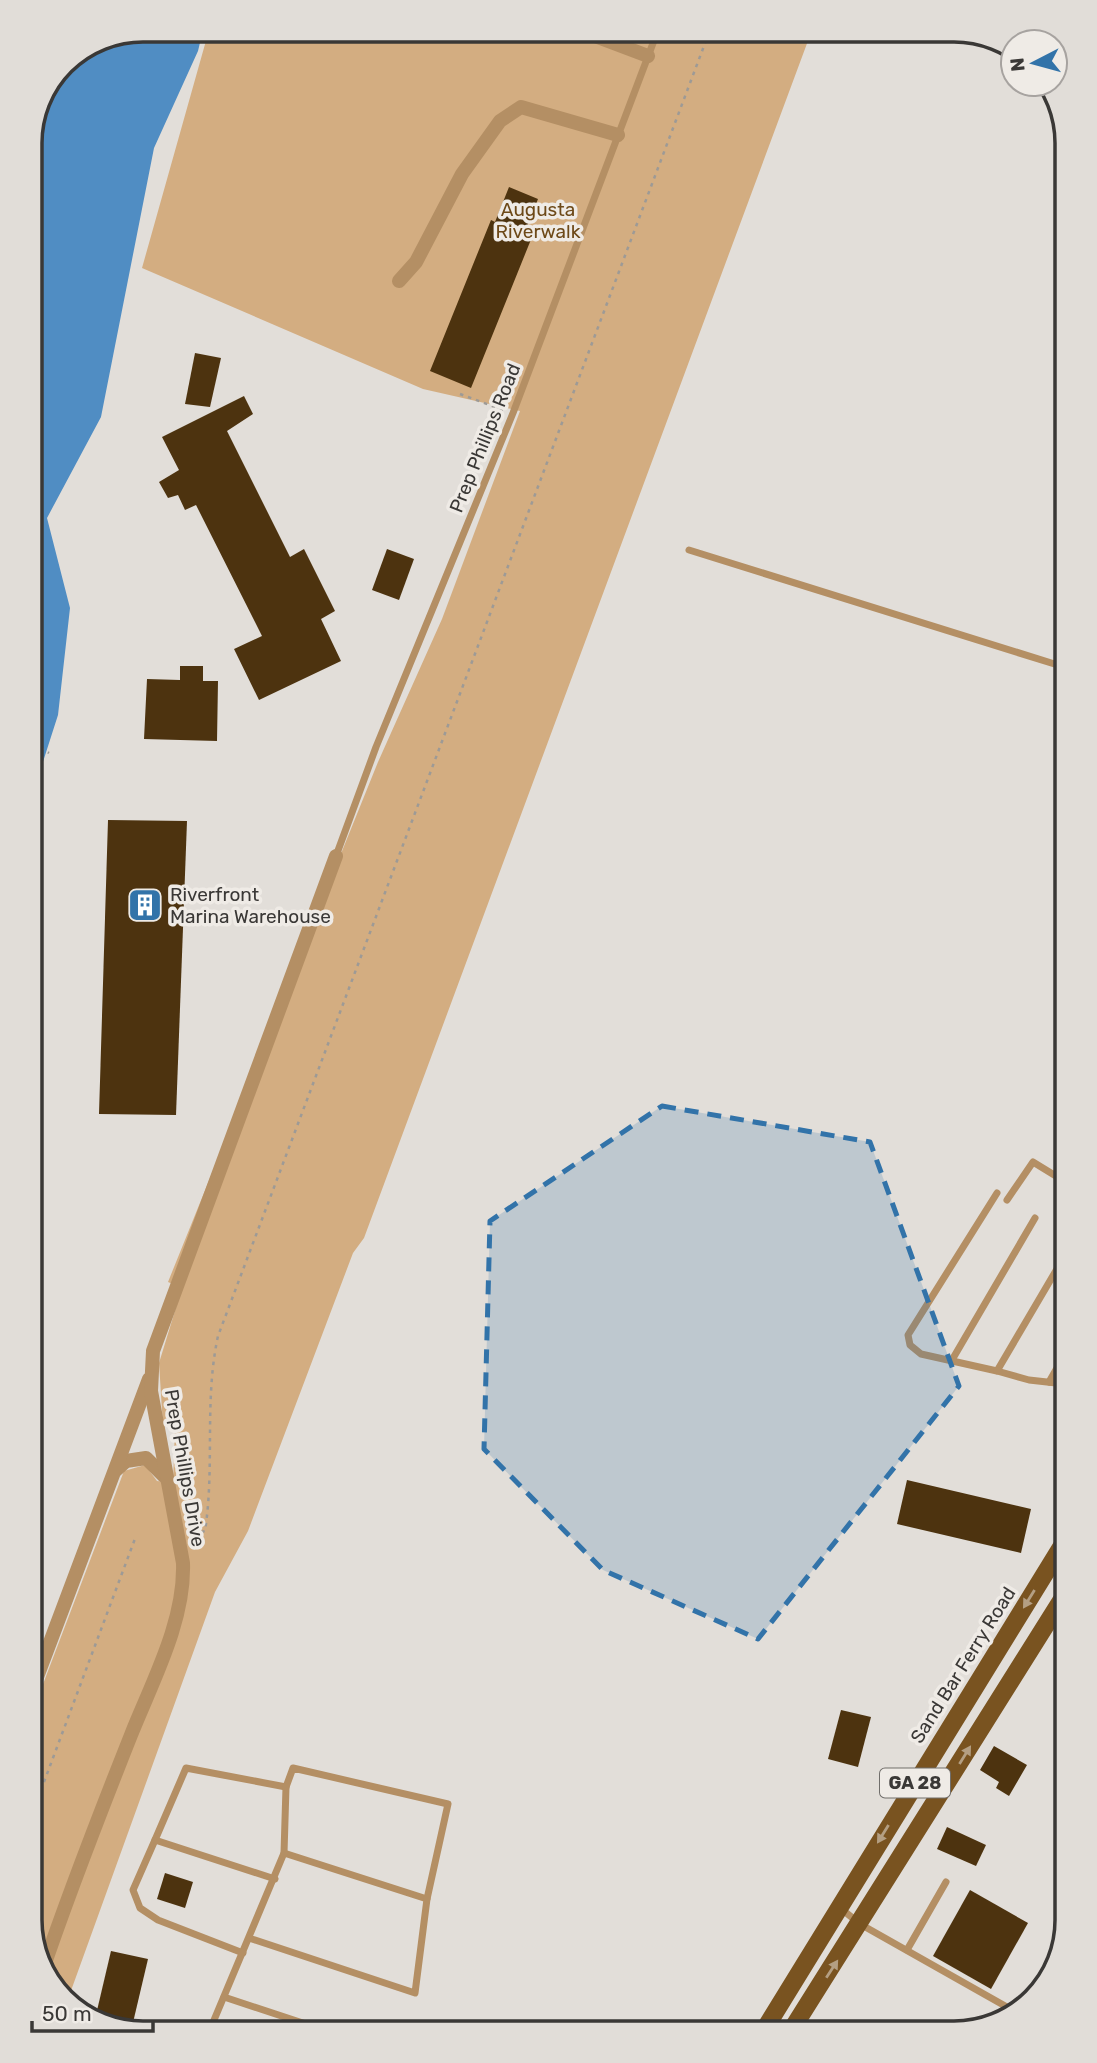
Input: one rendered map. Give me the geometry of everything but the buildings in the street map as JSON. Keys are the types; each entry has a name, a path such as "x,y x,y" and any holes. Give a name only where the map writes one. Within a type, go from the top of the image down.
{"main road":[{"name":"Sand Bar Ferry Road","path":"770,2021 1055,1557"},
{"name":"GA 28","path":"797,2021 1055,1610"}],"street":[{"path":"613,42 649,55"},
{"path":"399,281 416,262 462,174 500,121 514,109 521,107 618,135"},
{"name":"Prep Phillips Drive","path":"49,1954 177,1610 183,1577 165,1478 151,1374 160,1326 179,1283 336,856"},
{"path":"42,1646 151,1374"},
{"path":"111,1477 126,1461 138,1457 154,1464 165,1478"}],"lane":[{"name":"Prep Phillips Road","path":"336,856 376,747 513,414 654,42"},
{"path":"690,550 1055,664"},
{"path":"1007,1200 1033,1162 1055,1175"},
{"path":"997,1193 908,1335 910,1345 921,1354 1055,1383"},
{"path":"952,1360 1035,1217"},
{"path":"997,1371 1055,1272"},
{"path":"1049,1382 1055,1372"},
{"path":"243,1953 158,1920 139,1908 133,1890 186,1768 286,1787"},
{"path":"214,2021 284,1853 286,1787 293,1768 448,1804 427,1899 415,1993 249,1938"},
{"path":"155,1840 275,1879"},
{"path":"284,1853 427,1899"},
{"path":"907,1950 946,1882"},
{"path":"838,1907 860,1924 1006,2006"},
{"path":"224,1997 297,2021"}],"path":[{"path":"178,1539 205,1531 210,1499 212,1364 218,1336 705,42"},
{"path":"460,394 513,414"},
{"path":"42,749 49,753"},
{"path":"42,1787 136,1536"}],"highlighted area":[{"path":"662,1106 870,1142 959,1386 758,1639 603,1570 484,1449 490,1221"}],"green space":[{"name":"Augusta Riverwalk","path":"206,42 808,42 364,1238 353,1253 248,1531 215,1592 71,1990 50,1958 42,1920 42,1687 124,1471 145,1465 157,1481 173,1483 175,1427 163,1426 159,1363 182,1288 168,1282 378,762 442,619 520,411 423,389 142,268"}],"water":[{"path":"143,42 200,42 154,148 101,417 47,518 70,608 58,715 42,765 42,137 45,117 52,98 77,67 111,47"}],"place":[{"name":"Riverfront Marina Warehouse","path":"145,905"}]}
